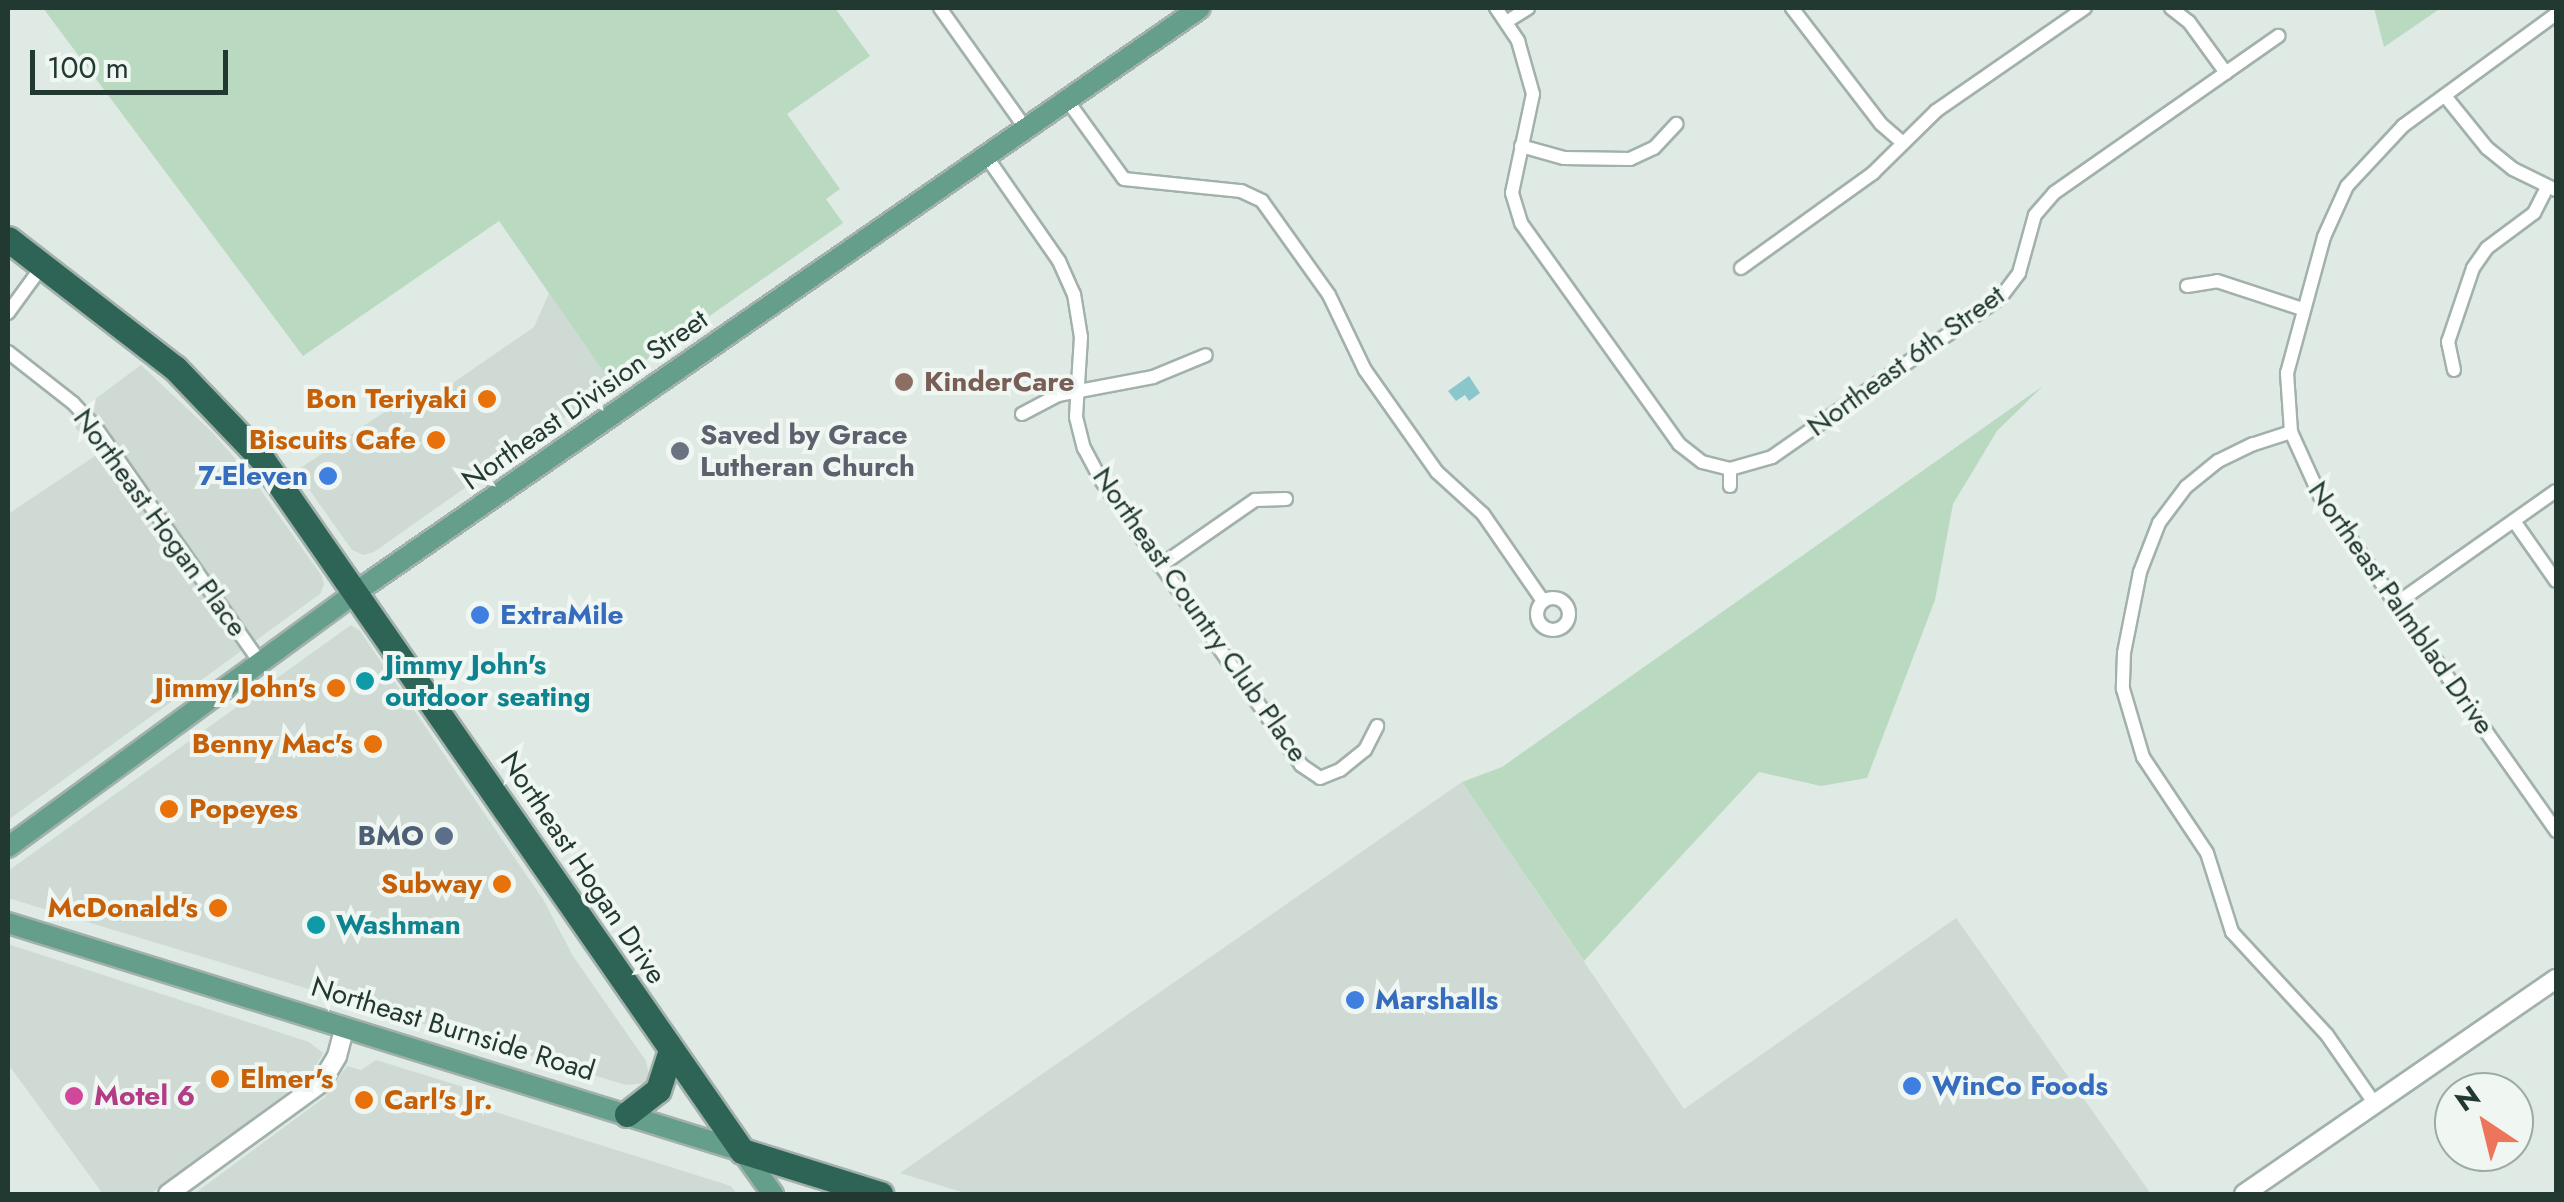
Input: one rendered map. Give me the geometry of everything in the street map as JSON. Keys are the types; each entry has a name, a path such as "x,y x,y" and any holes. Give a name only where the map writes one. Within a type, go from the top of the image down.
{"highway":[{"name":"Northeast Hogan Drive","path":"8,239 145,342 217,409 283,487 742,1151"},
{"path":"626,1114 658,1090 671,1050"},
{"name":"Northeast Burnside Road","path":"742,1151 838,1189 880,1194"}],"main road":[{"name":"Northeast Division Street","path":"8,847 356,592 1200,8"},
{"name":"Northeast Burnside Road","path":"8,922 742,1151"},
{"name":"Northeast Hogan Drive","path":"742,1151 772,1194"}],"street":[{"path":"940,8 1026,129"},
{"path":"1496,8 1528,68 1532,94 1512,193 1530,236 1679,444 1702,462 1730,469 1730,486"},
{"path":"1506,22 1528,8"},
{"path":"1792,8 1881,124 1903,143"},
{"path":"1741,268 1873,174 1936,110 2085,8"},
{"path":"2171,8 2189,22 2226,73"},
{"name":"Northeast Palmblad Drive","path":"2556,14 2382,144 2347,186 2328,225 2287,373 2291,432 2320,496 2556,831"},
{"name":"Northeast 6th Street","path":"1730,469 1772,457 2001,297 2019,274 2036,215 2054,192 2278,36"},
{"path":"2445,96 2487,148 2552,188 2534,213 2488,248 2473,268 2448,342 2454,370"},
{"path":"1066,100 1124,179 1241,191 1262,201 1329,296 1357,358 1399,419 1437,472 1483,514 1543,601"},
{"path":"1521,146 1581,160 1630,158 1654,148 1676,124"},
{"name":"Northeast Country Club Place","path":"986,156 1059,261 1074,294 1081,338 1075,390 1084,448 1160,566 1301,764 1320,778 1340,770 1366,750 1377,726"},
{"path":"8,313 43,266"},
{"path":"2186,286 2218,282 2302,309"},
{"name":"Northeast Hogan Place","path":"8,352 73,403 96,428 260,662"},
{"path":"1022,414 1075,390 1153,377 1206,355"},
{"path":"2291,432 2252,444 2218,461 2186,487 2159,523 2140,572 2127,634 2122,668 2128,718 2143,757 2208,853 2224,914 2238,942 2315,1021 2375,1104"},
{"path":"2396,603 2556,491"},
{"path":"1160,566 1255,500 1286,499"},
{"path":"2514,520 2556,581"},
{"path":"2244,1194 2556,979"},
{"path":"168,1194 312,1092 328,1074 345,1027"}],"shaded area":[{"path":"549,293 612,384 374,552 364,555 352,550 296,471 398,403 411,412 534,327"},
{"path":"141,365 212,432 252,478 322,576 324,585 320,594 8,820 8,514 98,454 68,419"},
{"path":"351,625 360,631 544,901 573,956 646,1061 649,1075 645,1083 626,1085 8,898 8,871"},
{"path":"1462,782 1684,1109 1956,918 2151,1194 968,1194 900,1173"},
{"path":"8,944 309,1042 323,1053 311,1075 150,1194 103,1194 8,1064"},
{"path":"376,1060 483,1093 470,1104 731,1186 737,1194 194,1194 325,1097 347,1066 361,1070"}],"green space":[{"path":"43,8 835,8 870,56 787,114 840,189 826,199 843,223 612,384 499,221 303,356"},
{"path":"2374,8 2441,8 2384,47"},
{"path":"2043,386 1997,431 1953,504 1935,600 1867,778 1821,786 1759,772 1584,961 1462,782 1502,767"}],"water":[{"path":"1469,376 1480,393 1469,401 1465,395 1456,401 1448,391"}],"place":[{"name":"KinderCare","path":"904,382"},
{"name":"Bon Teriyaki","path":"487,399"},
{"name":"Biscuits Cafe","path":"436,440"},
{"name":"Saved by Grace Lutheran Church","path":"680,451"},
{"name":"7-Eleven","path":"328,476"},
{"name":"ExtraMile","path":"480,615"},
{"name":"Jimmy John's outdoor seating","path":"365,681"},
{"name":"Jimmy John's","path":"336,688"},
{"name":"Benny Mac's","path":"373,744"},
{"name":"Popeyes","path":"169,809"},
{"name":"BMO","path":"444,836"},
{"name":"Subway","path":"502,884"},
{"name":"McDonald's","path":"218,908"},
{"name":"Washman","path":"316,925"},
{"name":"Marshalls","path":"1355,1000"},
{"name":"Elmer's","path":"220,1079"},
{"name":"WinCo Foods","path":"1912,1086"},
{"name":"Motel 6","path":"74,1096"},
{"name":"Carl's Jr.","path":"364,1100"}]}
